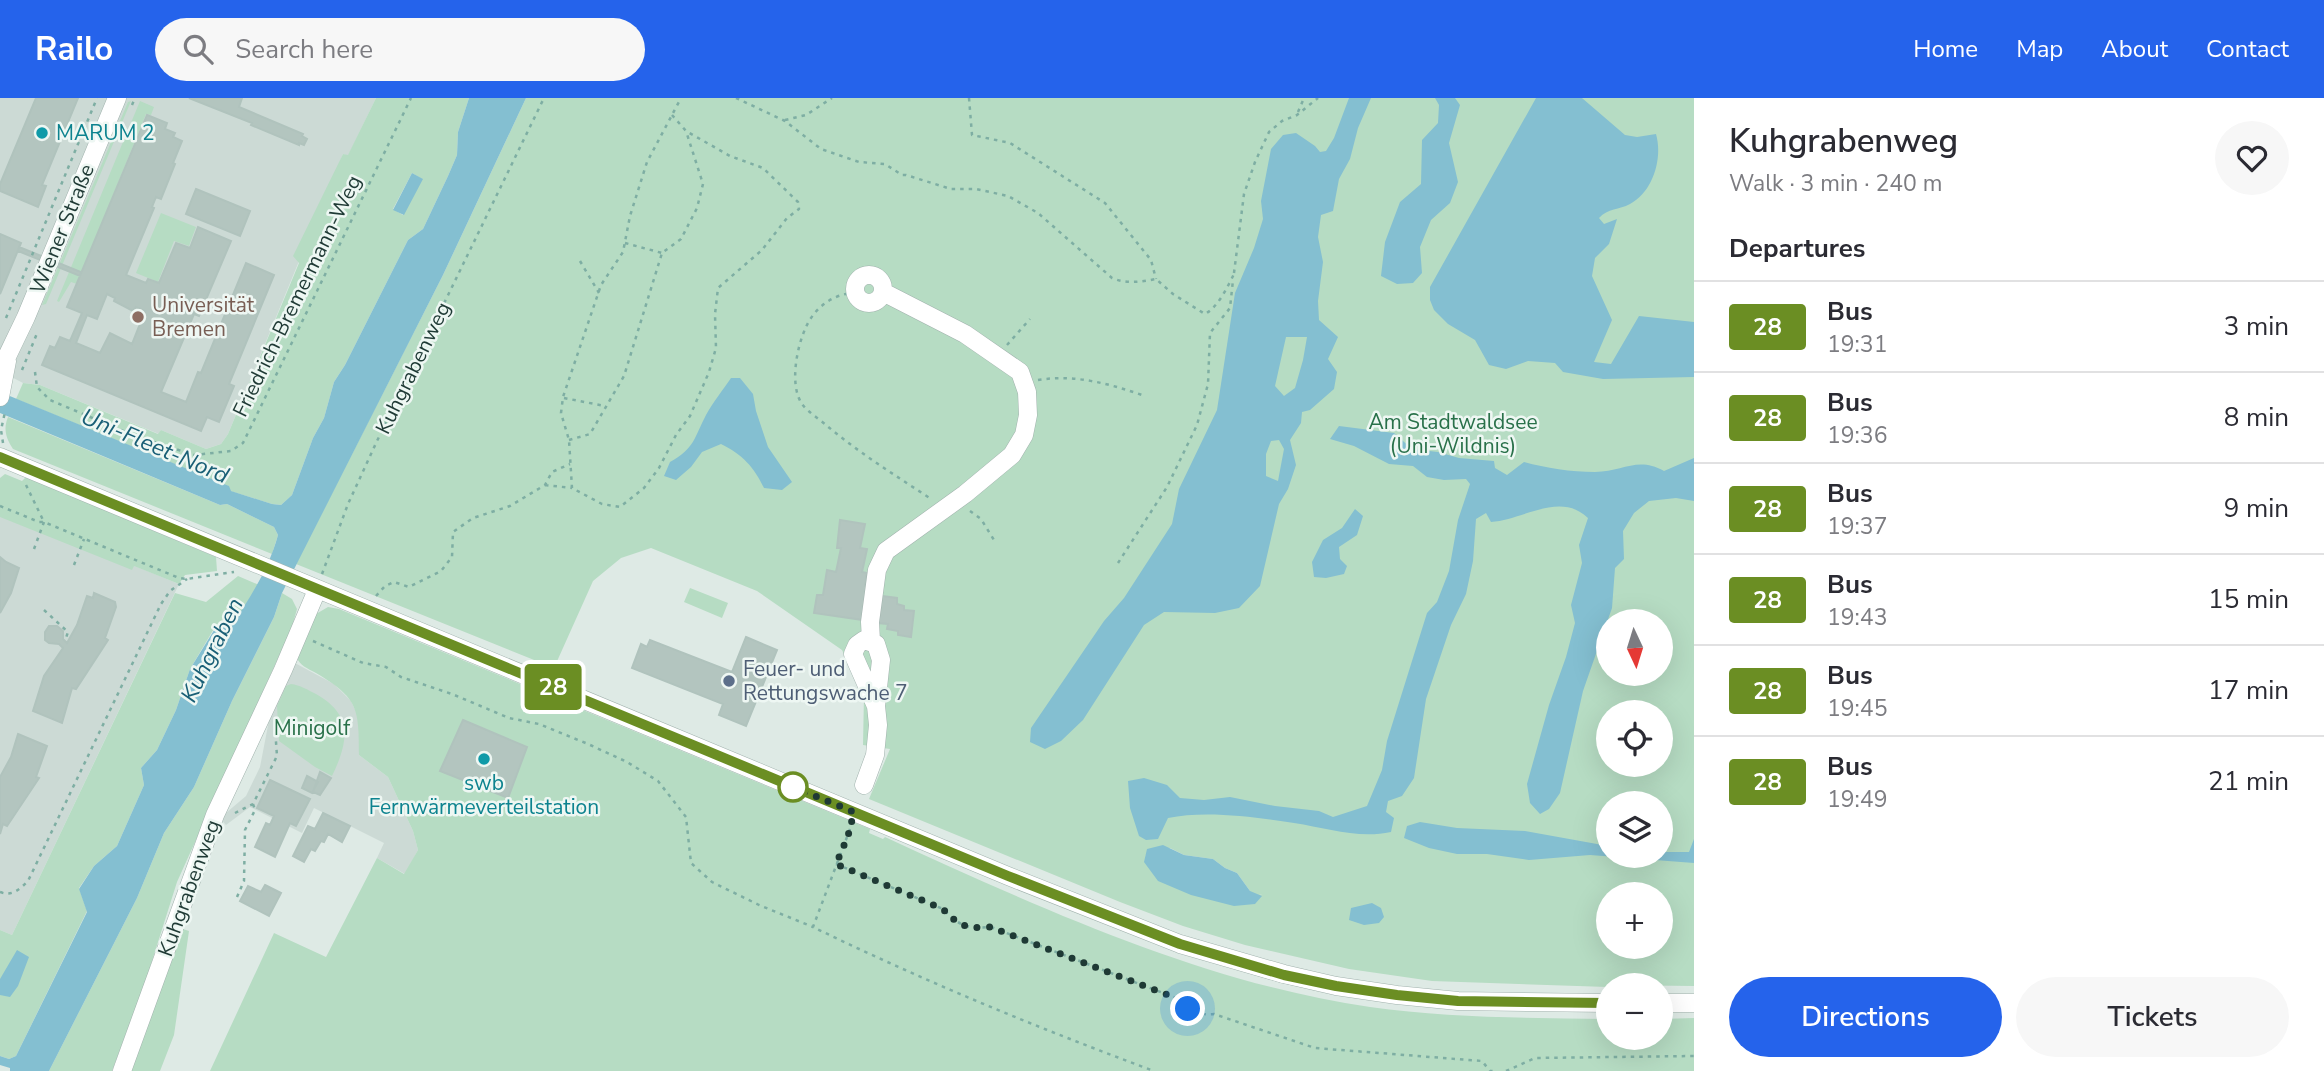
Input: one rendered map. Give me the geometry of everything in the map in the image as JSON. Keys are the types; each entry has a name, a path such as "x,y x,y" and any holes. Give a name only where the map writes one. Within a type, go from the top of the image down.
{"street":[{"name":"Wiener Straße","path":"1,394 3,366 117,98"},
{"path":"856,293 857,282 871,275 882,282 883,292 965,334 998,355 1020,372 1024,382 1028,415 1024,435 1012,455 950,505 886,551 877,570 870,622 871,642"},
{"path":"1,458 366,610 859,798 1128,925 1231,961 1348,988 1458,1001 1596,1003"},
{"name":"Kuhgrabenweg","path":"122,1071 215,815 317,590"},
{"path":"859,798 875,755 881,660 878,648 864,640 857,645 853,654 876,706"},
{"path":"1673,1003 1694,1003"}],"path":[{"path":"5,322 97,98"},
{"name":"Friedrich-Bremermann-Weg","path":"35,372 37,387 50,400 173,450 208,455 231,451 243,443 411,98"},
{"name":"Kuhgrabenweg","path":"317,590 348,504 544,98"},
{"path":"572,488 569,440 561,413 563,397 601,285 623,252 629,216 647,162 681,98"},
{"path":"736,98 783,120 821,149 859,162 885,164 902,175 951,189 976,189 1008,196 1038,213 1114,279 1138,282 1156,279"},
{"path":"783,120 806,115 832,98"},
{"path":"969,98 972,135 1010,143 1105,203 1151,260 1156,279 1173,294 1207,314 1226,292 1234,274"},
{"path":"1297,115 1304,98"},
{"path":"1118,563 1167,487 1197,425 1209,384 1210,334 1230,308 1244,194 1255,162 1269,132 1318,98"},
{"path":"545,485 572,488 601,504 620,507 644,488 690,416 709,372 716,348 715,314 718,289 761,250 787,218 799,209 798,202 764,167 730,156 686,131 672,115"},
{"path":"569,440 590,434 624,376 662,253 681,239 697,208 703,184 686,131"},
{"path":"624,243 662,253"},
{"path":"580,261 599,293"},
{"path":"856,293 845,293 833,298 809,320 799,343 796,363 797,391 803,405 854,448 950,505 981,519 994,540"},
{"path":"998,355 1030,319"},
{"path":"1024,382 1070,378 1107,383 1145,396"},
{"path":"563,397 605,406"},
{"path":"1,458 6,449 1,438 4,417"},
{"path":"366,610 385,586 394,582 409,587 441,571 452,556 453,532 473,518 510,506 545,485 552,472 570,464"},
{"path":"24,481 44,522 34,549"},
{"path":"0,506 187,579"},
{"path":"74,565 85,539"},
{"path":"0,892 18,892 28,881 161,604 170,592 187,579 265,568"},
{"path":"44,610 68,632 65,641"},
{"path":"298,635 363,663 386,667 401,677 452,694 509,718 539,724 627,762 658,781 686,817 691,863 712,882 1030,1024 1154,1071"},
{"path":"215,815 229,816 253,804 276,756 275,721"},
{"path":"813,927 848,836 859,798"},
{"path":"237,897 244,881 245,830 255,810 253,804"},
{"path":"836,864 943,909 957,923 978,928 990,927 1176,998 1188,1009 1203,1015 1214,1014 1315,1048 1415,1057 1468,1058 1482,1061 1493,1071"},
{"path":"1506,1071 1535,1058 1694,1056"}],"shaded area":[{"name":"Universität Bremen","path":"0,98 376,98 348,156 343,154 228,434 221,444 206,449 161,430 159,434 40,385 23,383 0,371"},
{"path":"0,511 179,584 12,935 0,930"},
{"path":"293,662 334,684 351,701 359,718 359,755 388,777 413,831 418,850 405,874 377,858 384,843 314,808 302,833 250,807 226,825 220,818 246,796 260,767 271,710"}],"green space":[{"path":"376,98 469,98 458,132 457,155 448,176 423,229 408,240 334,382 324,418 313,438 292,495 281,505 230,491 228,486 16,399 23,383 40,385 158,434 161,430 206,449 221,444 228,434 299,263 293,256 343,154 348,155","holes":["412,173 422,179 403,215 393,209"]},
{"name":"Am Stadtwaldsee (Uni-Wildnis)","path":"526,98 1694,98 1694,986 1673,986 1673,973 1596,973 1596,987 1432,981 1349,969 1245,945 1183,926 869,799 890,749 863,745 864,695 842,650 757,591 651,548 621,558 593,581 554,668 296,564 443,275","holes":["1170,848 1184,855 1213,859 1237,873 1250,891 1145,856"]},
{"path":"131,101 46,304 42,305 128,102"},
{"path":"140,101 154,107 151,115 146,114 77,284 71,282 59,302 57,301"},
{"path":"161,213 196,227 189,246 174,241 158,282 136,273"},
{"path":"8,417 220,505 227,504 274,527 278,535 272,554 13,449 6,433"},
{"path":"5,474 22,481 26,477 216,557 217,571 185,575 179,584 134,566 132,570 0,517 0,478"},
{"path":"238,576 259,585 231,627 215,627 190,669 176,710 157,750 141,768 144,785 117,846 94,866 79,888 87,911 16,1056 9,1059 0,1056 0,930 12,935 175,593 206,602"},
{"path":"690,588 728,603 722,618 684,602"},
{"path":"282,593 292,599 297,609 292,627 177,882 146,980 112,1071 49,1071 137,898 164,833 194,787 232,701 274,617"},
{"path":"328,607 339,609 870,829 869,833 883,839 885,837 1061,915 1184,961 1308,996 1370,1007 1459,1015 1596,1019 1596,1050 1673,1050 1673,1019 1694,1018 1694,1071 210,1071 274,933 326,957 377,858 404,874 418,850 413,831 388,777 359,755 356,715 348,698 330,682 304,666 296,656 316,614"},
{"name":"Minigolf","path":"291,684 307,689 328,702 342,720 344,741 332,776 279,741 277,706 286,686"},
{"path":"180,928 189,931 174,1035 160,1071 130,1071"}],"water":[{"name":"Kuhgraben","path":"469,98 526,98 443,275 282,593 274,617 232,701 194,787 164,833 137,898 49,1071 10,1071 10,1068 0,1065 0,1056 9,1059 16,1056 87,912 79,889 94,866 117,846 144,785 141,768 157,750 176,710 190,669 216,627 231,627 264,571 278,535 274,527 227,504 220,505 0,413 0,392 229,486 231,491 281,505 292,495 313,438 324,418 334,382 408,240 423,229 448,176 457,155 458,132"},
{"path":"1349,98 1371,98 1358,128 1350,159 1339,179 1333,211 1321,215 1318,237 1323,262 1318,301 1319,320 1338,337 1328,359 1337,372 1334,389 1310,410 1302,412 1301,423 1290,440 1296,465 1288,489 1279,504 1260,586 1239,608 1215,613 1164,612 1144,625 1083,720 1061,741 1045,749 1030,742 1031,728 1104,621 1124,598 1172,524 1179,489 1217,410 1235,293 1263,219 1261,201 1271,149 1283,135 1296,133 1320,152 1326,151 1334,138","holes":["1286,337 1307,337 1295,388 1284,396 1275,386","1279,440 1284,449 1278,481 1266,476 1266,454 1271,441"]},
{"path":"1435,98 1455,98 1460,105 1449,143 1458,182 1450,203 1431,220 1420,247 1422,273 1413,283 1397,284 1381,276 1385,242 1400,202 1421,184 1422,140 1438,123 1439,105"},
{"path":"1536,98 1582,98 1625,135 1637,137 1656,134 1657,164 1645,191 1630,204 1606,212 1599,218 1604,224 1617,219 1609,244 1595,258 1592,276 1612,320 1594,362 1611,364 1639,316 1694,322 1694,377 1603,379 1563,372 1555,363 1528,361 1506,369 1489,365 1475,340 1448,324 1434,310 1430,300 1430,287"},
{"path":"412,173 423,179 404,215 393,210"},
{"path":"731,378 740,378 753,394 768,447 792,482 782,490 764,488 747,462 721,444 702,452 691,467 676,480 664,476 670,462 693,442 709,410"},
{"path":"1339,426 1394,433 1412,449 1494,461 1495,468 1507,475 1524,462 1577,471 1595,472 1646,465 1664,471 1694,458 1694,501 1676,498 1649,501 1634,513 1623,531 1624,559 1615,568 1612,608 1596,609 1596,654 1583,691 1560,793 1549,809 1540,814 1530,803 1527,784 1575,623 1571,605 1582,563 1579,545 1588,518 1577,510 1566,507 1541,509 1491,522 1486,513 1476,519 1473,561 1466,594 1451,625 1426,699 1414,778 1402,796 1388,801 1386,812 1394,818 1391,832 1355,834 1231,815 1198,815 1168,818 1158,839 1146,840 1139,836 1130,808 1128,781 1144,778 1167,785 1180,798 1204,800 1230,797 1319,811 1333,817 1367,806 1382,770 1387,741 1427,613 1437,602 1449,571 1458,520 1470,484 1466,479 1444,480 1427,477 1413,466 1389,464 1354,446 1330,439"},
{"path":"1355,509 1363,516 1357,535 1339,547 1340,559 1347,566 1344,574 1326,578 1314,577 1312,562 1323,540 1342,528"},
{"path":"1420,822 1457,828 1525,831 1596,844 1596,855 1529,860 1487,854 1457,854 1429,848 1404,838 1407,826"},
{"path":"1694,839 1694,863 1673,861 1673,852 1689,852"},
{"path":"1163,845 1184,855 1213,859 1237,873 1250,891 1262,896 1255,904 1234,906 1191,895 1158,881 1144,862 1147,849"},
{"path":"1372,903 1381,908 1384,917 1379,923 1364,925 1349,920 1351,908"},
{"path":"17,950 29,957 18,986 10,997 0,995 0,979"}],"building":[{"name":"MARUM 2","path":"36,98 78,98 42,185 46,186 38,207 0,191 0,184"},
{"path":"189,98 242,98 239,107 303,134 307,139 304,145 299,145"},
{"path":"147,115 167,123 165,129 175,133 173,137 182,141 161,199 156,197 126,275 146,283 148,279 159,283 176,243 190,248 198,227 231,241 199,316 194,314 161,392 186,402 198,372 201,373 246,263 274,275 229,384 234,386 219,422 207,417 201,431 42,365 50,346 55,348 60,337 70,341 82,313 67,307","holes":["107,294 115,298 114,301 133,311 136,307 145,311 132,344 110,333 100,353 76,343 87,315 97,319"]},
{"path":"196,189 250,211 240,236 186,214"},
{"path":"0,234 21,243 0,294"},
{"path":"19,247 81,272 80,276 18,251"},
{"path":"840,520 865,524 860,548 867,549 862,572 867,573 865,586 868,587 863,620 814,613 817,595 823,595 827,570 836,572 841,548 837,548"},
{"path":"0,557 19,568 11,593 0,613"},
{"path":"94,593 115,602 116,607 105,638 108,640 76,689 72,688 62,723 33,711 44,676 63,648 45,640 45,632 49,626 57,626 63,631 63,639 67,643 77,625 87,596 93,598"},
{"path":"882,596 897,598 897,604 904,606 904,610 914,611 911,637 898,635 898,631 887,629 888,624 878,623"},
{"path":"746,637 777,650 746,726 719,715 723,704 632,668 641,644 647,647 650,640 732,672"},
{"name":"swb Fernwärmeverteilstation","path":"463,720 527,747 508,798 440,771"},
{"path":"18,734 47,746 36,777 39,778 7,826 3,824 0,834 0,777 11,757"},
{"path":"320,772 331,778 320,795 313,792"},
{"path":"307,776 318,782 312,793 302,788"},
{"path":"270,780 310,799 296,826 290,823 275,857 255,847 266,823 270,825 274,816 257,808"},
{"path":"323,813 350,826 342,842 328,834 315,851 311,849 304,862 293,856 308,826 315,829"},
{"path":"265,885 281,893 269,916 240,901 248,886 261,892"}],"bus line":[{"name":"28","path":"0,457 1008,876 1180,944 1284,975 1397,995 1458,1001 1596,1003"}],"place":[{"name":"MARUM 2","path":"42,133"},
{"name":"Universität Bremen","path":"138,317"},
{"name":"Feuer- und Rettungswache 7","path":"729,681"},
{"name":"swb Fernwärmeverteilstation","path":"484,759"}],"route":[{"path":"793,787 854,812 848,836 836,864 943,909 957,923 978,928 990,927 1176,998 1188,1009"}],"water label":[{"name":"Uni-Fleet-Nord","path":"155,446"}]}
